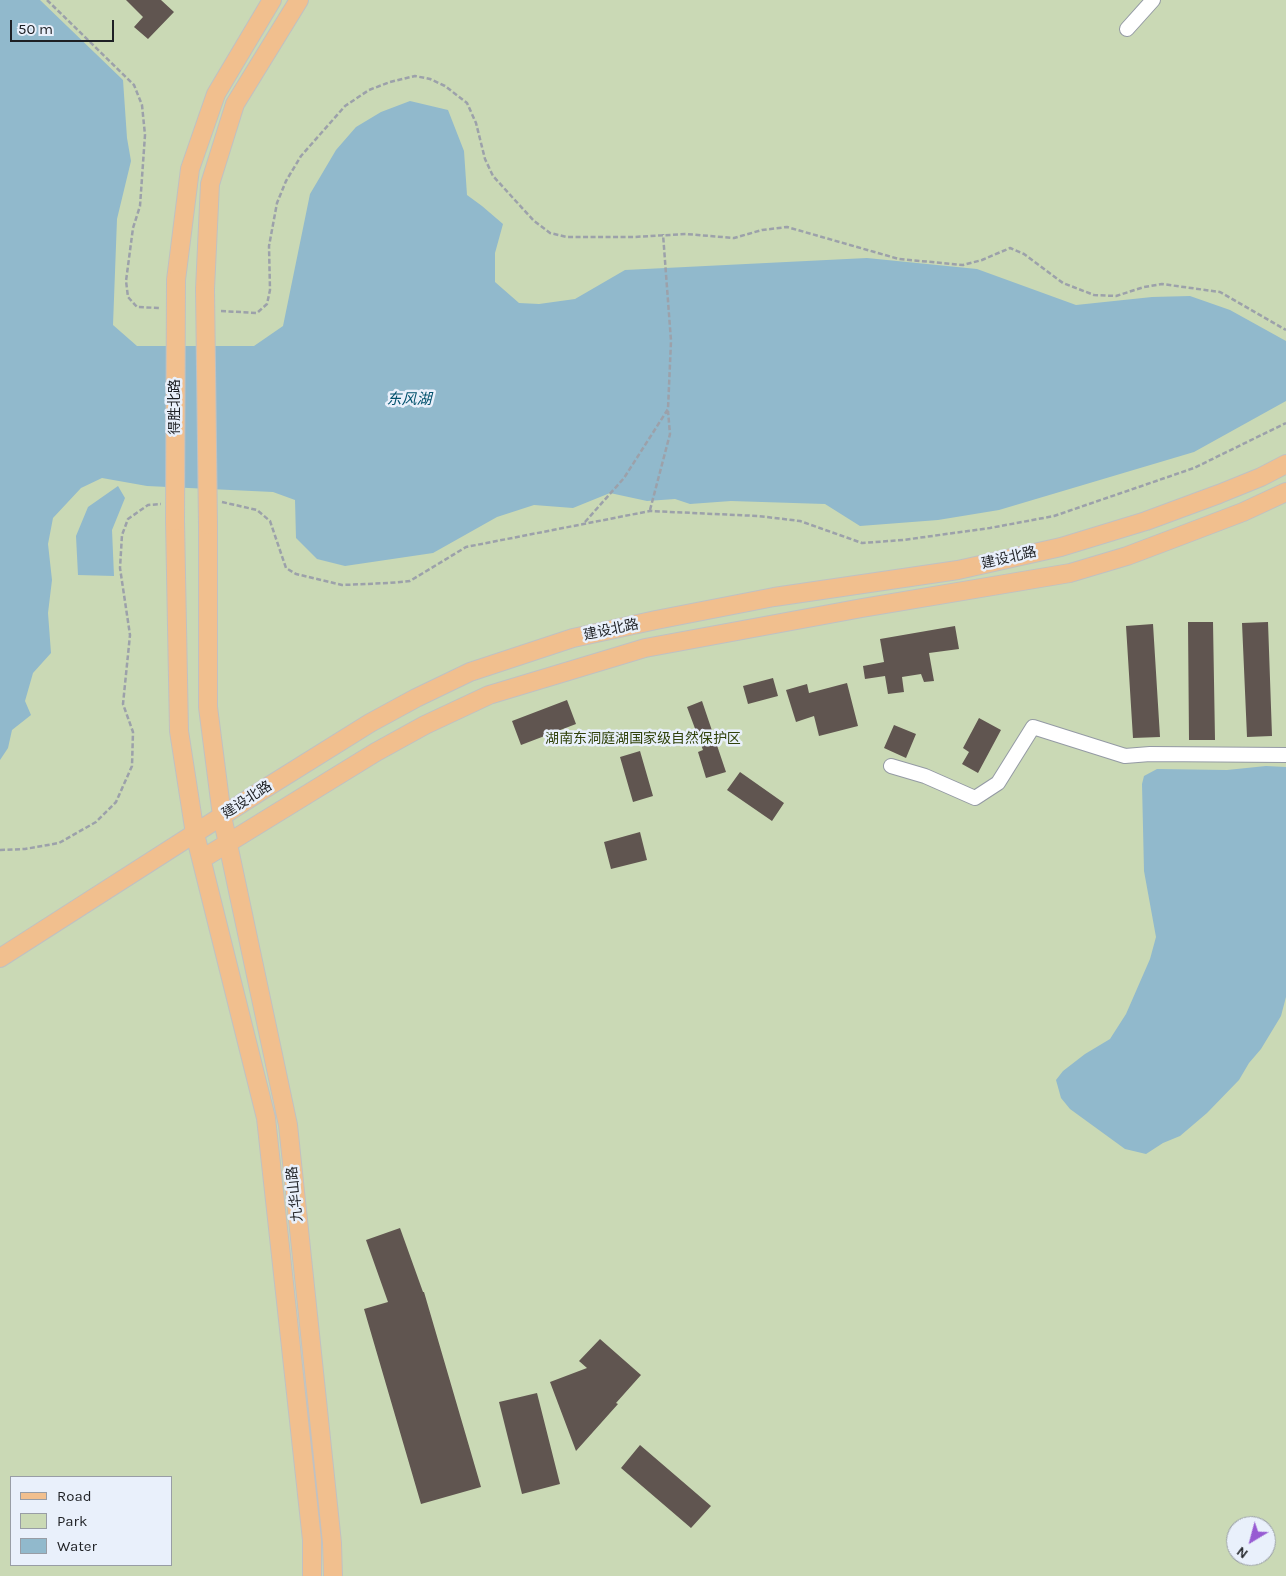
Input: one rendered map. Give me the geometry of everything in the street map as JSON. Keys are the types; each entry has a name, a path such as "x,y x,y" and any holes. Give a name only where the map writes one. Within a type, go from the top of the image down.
{"main road":[{"name":"得胜北路","path":"195,834 179,731 175,521 176,280 190,169 216,94 272,0"},
{"path":"222,816 208,707 205,288 210,184 235,104 299,0"},
{"name":"建设北路","path":"0,958 370,723 470,672 573,638 656,620 774,598 958,570 1061,547 1146,521 1261,477 1286,464"},
{"path":"202,859 376,752 425,725 489,695 645,648 862,608 1070,573 1126,556 1180,536 1243,512 1286,492"},
{"name":"九华山路","path":"222,816 288,1125 331,1533 333,1576"},
{"name":"九华山路","path":"195,834 266,1118 311,1530 312,1576"}],"street":[{"path":"1126,29 1152,0"},
{"path":"891,766 925,776 975,798 998,783 1033,727 1125,756 1150,754 1286,755"}],"path":[{"path":"47,0 134,85 142,105 145,135 140,206 133,228 126,281 128,297 137,307 150,308"},
{"path":"242,312 257,313 267,304 270,290 269,246 277,203 286,181 301,156 346,106 369,90 390,82 415,76 430,79 445,86 467,103 476,123 485,159 493,176 534,221 550,233 567,237 634,237 686,234 734,238 762,230 787,227 899,259 963,265 982,260 1010,248 1024,254 1063,283 1094,295 1116,296 1144,287 1162,284 1220,292 1286,330"},
{"path":"650,511 670,434 668,409 671,341 663,234"},
{"path":"584,523 624,478 668,409"},
{"path":"216,502 226,502 257,510 270,521 286,568 296,574 342,585 410,581 466,547 650,511 758,516 800,522 862,543 903,540 990,528 1054,516 1194,468 1286,423"},
{"path":"0,850 25,849 59,843 96,822 116,802 132,766 133,732 123,704 130,635 120,568 122,535 128,518 148,505 167,504"}],"green space":[{"name":"湖南东洞庭湖国家级自然保护区","path":"0,0 1286,0 1286,1576 0,1576"}],"water":[{"name":"东风湖","path":"0,0 40,0 123,80 127,138 131,161 117,219 113,325 137,346 254,346 283,326 310,194 336,150 356,127 381,112 410,101 448,110 464,151 467,195 503,224 495,253 495,282 519,303 539,304 575,299 625,270 867,258 977,269 1076,305 1152,297 1190,296 1230,310 1286,341 1286,401 1194,452 999,510 938,520 860,526 825,504 731,501 690,504 675,499 647,501 610,493 573,508 534,505 497,517 433,553 345,566 317,559 296,538 295,500 273,492 147,486 102,478 81,488 53,518 48,544 52,580 48,613 51,653 33,673 25,701 31,715 12,730 8,748 0,760"},
{"path":"118,486 125,498 112,530 114,576 78,575 76,536 88,507"},
{"path":"1266,766 1286,767 1286,997 1281,1016 1239,1080 1207,1113 1180,1136 1163,1143 1146,1154 1125,1149 1070,1109 1061,1098 1056,1080 1063,1071 1085,1054 1110,1039 1126,1014 1150,959 1156,937 1144,871 1142,784 1144,776 1157,769 1227,770"}],"building":[{"path":"126,0 161,0 174,12 148,39 134,27 143,17"},
{"path":"1188,622 1213,622 1215,740 1189,740"},
{"path":"1268,622 1272,736 1247,737 1242,623"},
{"path":"1153,624 1160,737 1133,738 1126,626"},
{"path":"955,626 959,649 929,653 934,681 924,682 921,674 902,677 904,692 888,694 885,676 865,679 863,666 884,662 880,639"},
{"path":"773,678 778,696 748,704 743,686"},
{"path":"847,683 858,726 819,736 814,716 796,722 786,690 807,684 809,693"},
{"path":"567,700 576,724 521,745 512,721"},
{"path":"702,701 726,772 706,778 698,752 703,750 687,707"},
{"path":"979,718 1001,730 978,773 962,764 969,752 963,748"},
{"path":"894,725 916,734 906,758 884,748"},
{"path":"640,751 653,796 633,802 620,757"},
{"path":"740,772 784,803 772,821 727,790"},
{"path":"640,832 647,860 611,869 604,842"},
{"path":"400,1228 424,1292 481,1487 421,1504 364,1309 388,1302 366,1240"},
{"path":"600,1339 641,1375 576,1451 550,1382 587,1368 579,1361"},
{"path":"537,1393 560,1484 522,1494 499,1402"},
{"path":"640,1445 711,1506 691,1528 621,1468"}]}
